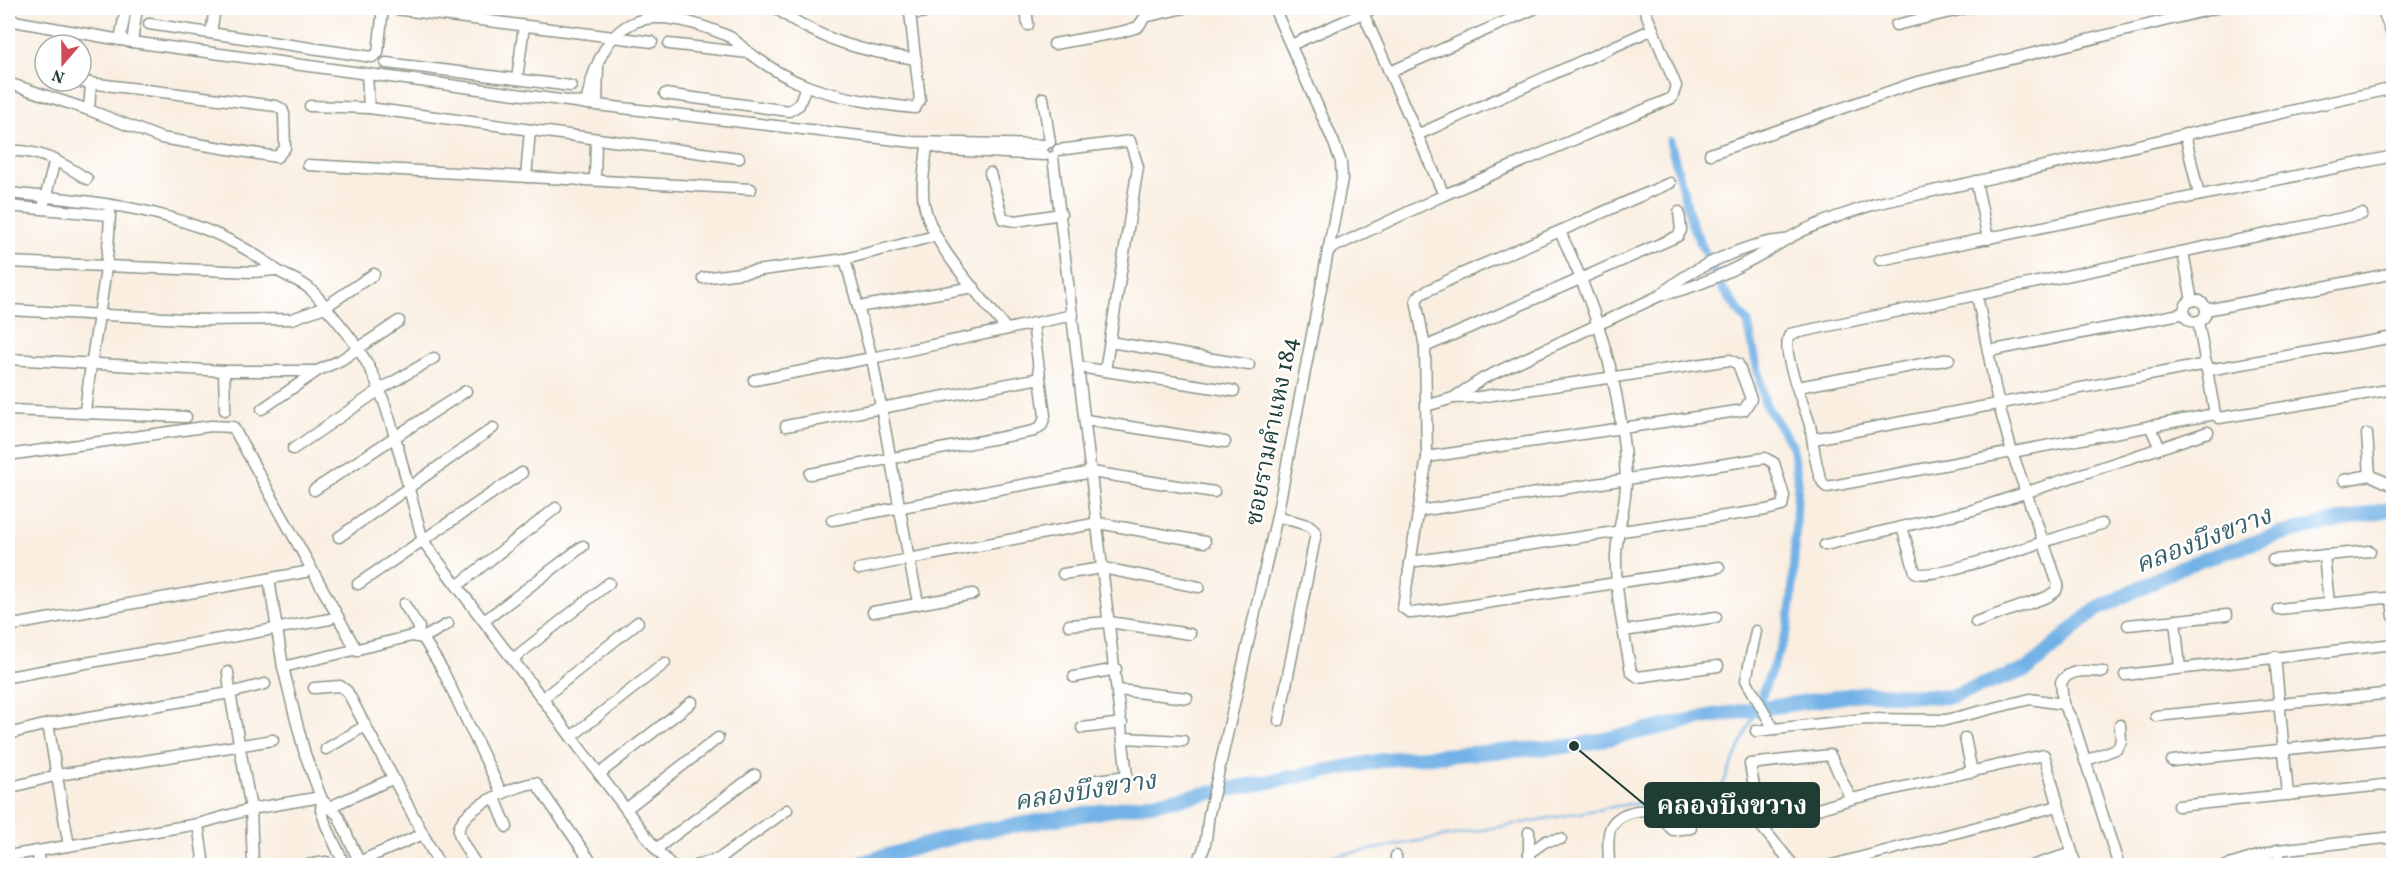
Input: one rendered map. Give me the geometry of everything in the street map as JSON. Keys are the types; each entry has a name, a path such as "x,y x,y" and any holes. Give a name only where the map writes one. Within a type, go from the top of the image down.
{"street":[{"path":"120,40 126,8"},
{"path":"132,42 136,8"},
{"path":"211,33 215,8"},
{"path":"149,24 375,56 383,8"},
{"path":"776,8 809,30 836,42 872,53 916,59"},
{"path":"592,105 592,74 609,37 620,24 645,9 663,9 713,28 737,42 749,54 806,86 890,106 915,108 920,100 910,13 907,8"},
{"path":"919,13 952,8"},
{"path":"1026,8 1028,25"},
{"path":"1054,44 1121,32 1138,27 1145,17 1184,8"},
{"name":"ซอยรามคำแหง 184","path":"1191,866 1198,861 1203,852 1209,814 1277,516 1342,179 1341,162 1322,112 1274,8"},
{"path":"1291,45 1362,10 1374,8"},
{"path":"1390,72 1536,8"},
{"path":"1328,250 1444,195 1672,98 1676,86 1644,8"},
{"path":"1896,25 1967,8"},
{"path":"1710,154 1914,83 2216,8"},
{"path":"2382,8 2394,40"},
{"path":"395,9 651,42"},
{"path":"1362,10 1444,195"},
{"path":"8,20 132,42 592,105 913,142 1050,150 1130,141 1138,167 1105,371"},
{"path":"517,79 524,26"},
{"path":"1417,135 1653,29"},
{"path":"669,44 749,54"},
{"path":"386,63 571,86"},
{"path":"367,74 369,108"},
{"path":"8,83 172,141 277,157 285,148 284,114 282,109 276,106 93,83"},
{"path":"665,94 789,111 799,105 806,86"},
{"path":"1453,398 1484,378 1677,286 1827,220 1875,204 2394,88"},
{"path":"88,110 90,93"},
{"path":"1043,98 1061,214 1127,776 1090,781"},
{"path":"310,106 369,108 739,158"},
{"path":"526,177 530,130"},
{"path":"2185,135 2199,195"},
{"path":"595,180 596,139"},
{"path":"913,142 946,150 989,147"},
{"path":"927,145 922,194 935,236 959,271 1006,329"},
{"path":"8,151 28,152 55,159 87,178"},
{"path":"1880,261 2394,156"},
{"path":"43,209 55,159"},
{"path":"308,165 751,189"},
{"path":"990,173 1003,219 1016,221 1061,214"},
{"path":"1976,181 1988,239"},
{"path":"1670,183 1459,275 1421,294 1416,300 1425,347 1427,458 1403,608 1408,613 1719,567"},
{"path":"8,193 45,197 110,210"},
{"path":"8,206 163,214 200,226 263,258 276,270 306,286 359,346 381,389 423,541 656,849 672,866"},
{"path":"85,412 90,363 107,266 110,210"},
{"path":"1425,347 1678,236 1681,230 1678,212"},
{"path":"2362,214 1790,334 1786,344 1813,439 1820,479 1827,487 2215,414 2223,419 2394,389"},
{"path":"1560,232 1582,279 1599,324 1612,378 1626,478 1618,532 1616,584 1631,672 1635,677 1718,666"},
{"path":"703,278 845,259 935,236"},
{"path":"2183,252 2192,300"},
{"path":"845,259 872,358 918,602"},
{"path":"8,262 252,272 276,270"},
{"path":"2206,310 2394,273"},
{"path":"8,310 204,320 292,319 326,307 374,274"},
{"path":"858,307 974,287"},
{"path":"1976,622 2054,594 2058,584 2012,452 1998,402 1977,295"},
{"path":"2192,300 2201,302 2206,310 2204,317 2198,321 2190,320 2185,313 2186,305 2192,300"},
{"path":"1989,351 2185,313"},
{"path":"754,380 872,358 1073,315"},
{"path":"262,409 317,371 341,360 399,321"},
{"path":"2198,321 2215,414"},
{"path":"810,474 1034,431 1042,425 1046,416 1033,323"},
{"path":"1813,439 1998,402 2394,337"},
{"path":"1110,342 1249,364"},
{"path":"293,449 381,389 434,358"},
{"path":"8,359 224,371 317,371"},
{"path":"1798,387 1949,359"},
{"path":"1426,406 1453,398 1479,397 1733,360 1738,364 1751,399 1744,410 1427,458"},
{"path":"1079,367 1234,392"},
{"path":"224,371 225,410"},
{"path":"786,426 882,410 1040,378"},
{"path":"314,490 466,392"},
{"path":"9,410 186,417"},
{"path":"1086,420 1225,442"},
{"path":"8,455 211,426 233,428 357,651"},
{"path":"2150,426 2160,448"},
{"path":"339,537 493,428"},
{"path":"1825,545 1973,510 2208,432"},
{"path":"2367,434 2370,476"},
{"path":"1410,562 1766,510 1779,507 1784,502 1774,463 1769,458 1419,511"},
{"path":"358,584 522,472"},
{"path":"832,520 1092,472 1214,492"},
{"path":"2344,480 2370,476 2394,486"},
{"path":"457,586 556,508"},
{"path":"1277,516 1310,526 1316,533 1280,721"},
{"path":"859,569 1098,523 1205,542"},
{"path":"1902,527 1915,572 1920,575 1972,564 2102,524"},
{"path":"484,621 583,546"},
{"path":"2273,561 2370,551"},
{"path":"2324,555 2329,604"},
{"path":"1063,574 1103,568 1199,587"},
{"path":"8,626 305,572"},
{"path":"269,579 283,667 305,754 344,864 361,861 423,834"},
{"path":"513,659 609,583"},
{"path":"873,612 918,602 973,594"},
{"path":"2278,609 2389,599 2394,617"},
{"path":"404,604 419,627 421,637 442,669 499,796 507,827"},
{"path":"2127,625 2227,615"},
{"path":"1624,631 1716,617"},
{"path":"8,677 330,619"},
{"path":"2175,620 2180,668"},
{"path":"542,699 638,622"},
{"path":"1069,625 1109,622 1190,634"},
{"path":"283,667 421,637 448,624"},
{"path":"1756,631 1746,680 1774,728"},
{"path":"2125,675 2394,644"},
{"path":"2275,657 2288,795"},
{"path":"572,737 665,663"},
{"path":"1074,677 1116,669"},
{"path":"2103,672 2083,671 2067,675 2061,682 2063,704 2070,713 2118,866"},
{"path":"228,672 251,809 253,866"},
{"path":"8,734 48,724 231,693 265,684"},
{"path":"314,688 340,686 347,691 382,753 393,779 440,866"},
{"path":"1118,690 1187,698"},
{"path":"2156,716 2394,693"},
{"path":"1756,731 1866,719 1946,720 2030,699 2063,704"},
{"path":"599,774 692,702"},
{"path":"1082,728 1122,723"},
{"path":"48,724 69,846"},
{"path":"2085,761 2118,748 2121,741 2120,725"},
{"path":"326,749 365,726"},
{"path":"626,809 718,738"},
{"path":"1124,738 1183,741"},
{"path":"1965,738 1972,772"},
{"path":"2172,761 2394,738"},
{"path":"8,788 58,775 273,740"},
{"path":"1794,866 1761,826 1750,764 1830,755 1851,799"},
{"path":"1761,826 1851,799 2044,755 2076,866"},
{"path":"656,849 755,775"},
{"path":"8,856 198,825 251,809 324,803 393,779"},
{"path":"477,866 459,833 459,824 477,805 531,783 541,787 594,866"},
{"path":"2178,806 2394,784"},
{"path":"324,803 338,815 361,861"},
{"path":"1828,866 2058,806"},
{"path":"696,866 720,858 787,810"},
{"path":"1609,866 1609,833 1612,822 1618,817 1649,810 1662,816 1673,830 1690,828"},
{"path":"198,825 204,866"},
{"path":"1529,832 1529,866"},
{"path":"2226,866 2278,850 2394,837"},
{"path":"1529,853 1546,841 1560,839"},
{"path":"2278,850 2281,866"},
{"path":"37,851 40,866"},
{"path":"2031,866 2072,853"},
{"path":"301,866 326,862"}],"waterway":[{"path":"1670,141 1692,225 1721,287 1748,323 1765,404 1792,445 1798,481 1792,597 1787,631 1756,710"},
{"name":"คลองบึงขวาง","path":"851,866 967,833 1177,799 1390,759 1574,746 1712,716 1865,693 1949,697 2028,669 2094,611 2181,567 2277,535 2394,508"},
{"path":"1277,866 1721,788 1756,710"}],"place":[{"name":"คลองบึงขวาง","path":"1574,746"}]}
